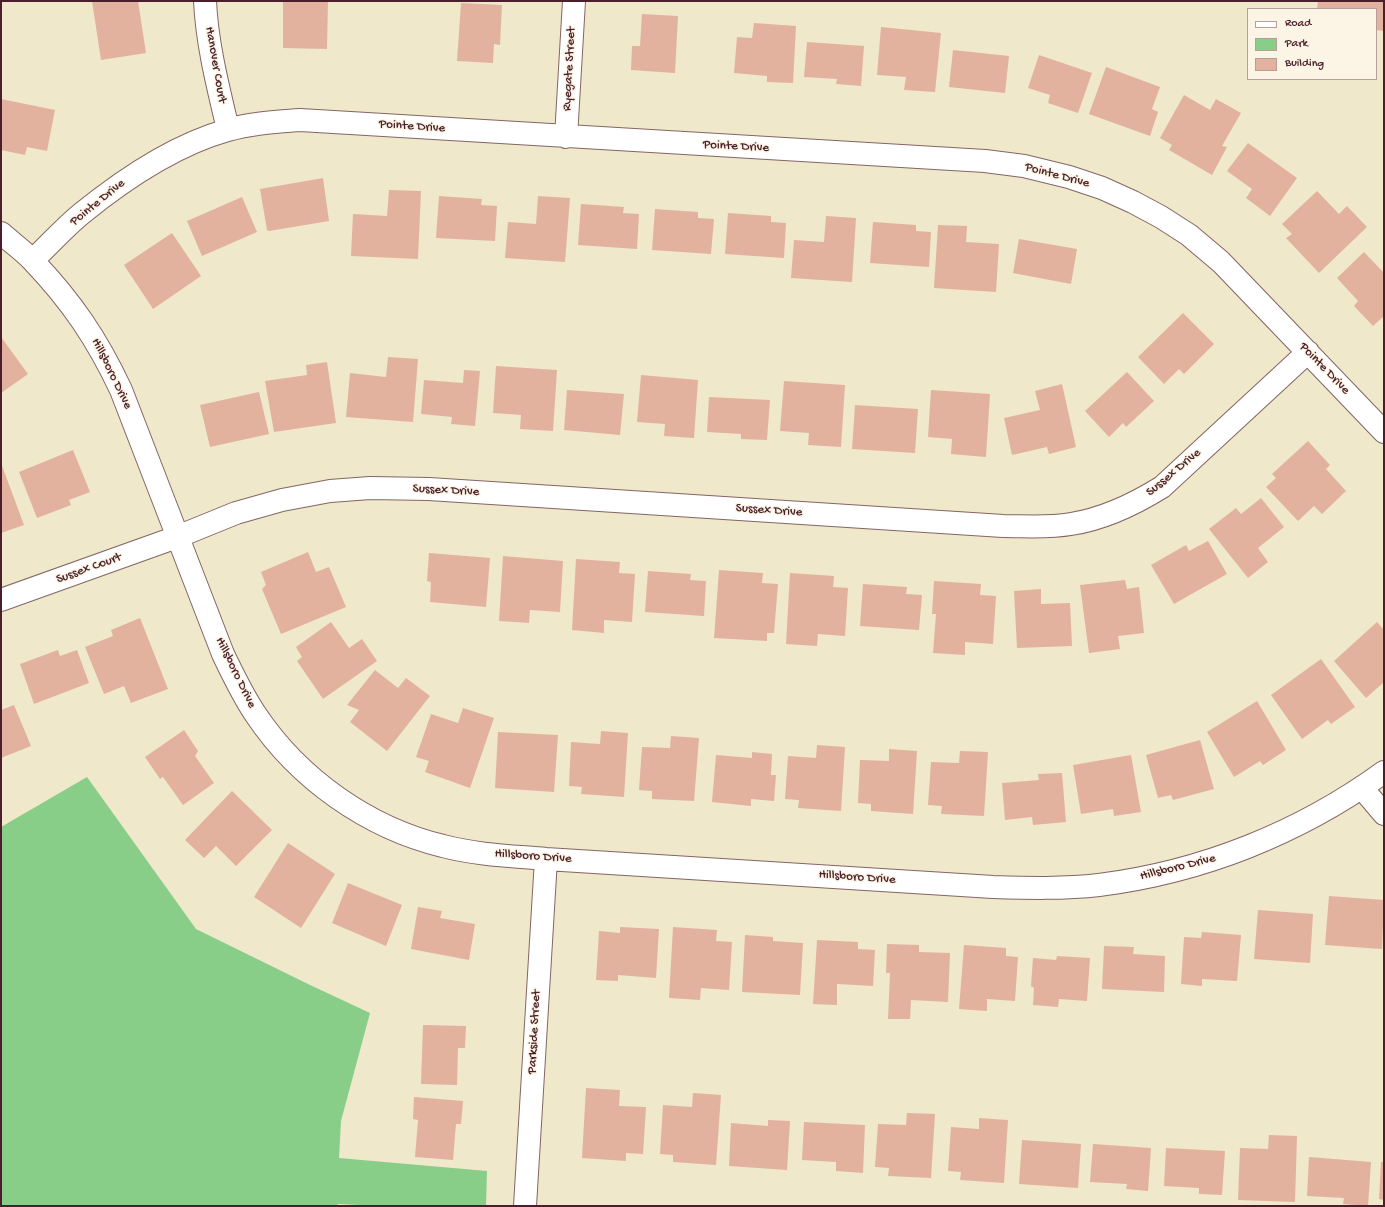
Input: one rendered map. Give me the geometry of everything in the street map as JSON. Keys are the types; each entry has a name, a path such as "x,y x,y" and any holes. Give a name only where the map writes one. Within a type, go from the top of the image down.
{"street":[{"name":"Hanover Court","path":"205,1 210,46 228,130"},
{"name":"Ryegate Street","path":"566,137 574,1"},
{"name":"Pointe Drive","path":"33,260 81,215 134,175 185,145 228,130 264,122 300,120 985,161 1024,166 1069,177 1102,188 1161,217 1189,235 1221,262 1384,432"},
{"name":"Hillsboro Drive","path":"1,233 33,260 70,303 90,330 106,359 121,390 223,654 240,690 256,716 275,740 310,776 334,795 359,812 414,838 472,852 546,858 993,887 1041,888 1098,885 1161,875 1221,857 1300,824 1362,788 1384,772"},
{"name":"Sussex Drive","path":"177,537 236,514 282,500 330,491 370,488 429,489 1003,526 1041,527 1070,524 1094,519 1118,511 1141,500 1162,487 1308,352"},
{"name":"Sussex Court","path":"1,600 177,537"},
{"path":"1362,788 1384,814"},
{"name":"Parkside Street","path":"525,1206 546,858"}],"green space":[{"path":"87,777 196,929 370,1013 341,1121 339,1158 487,1171 486,1206 381,1206 338,1204 337,1206 1,1206 1,827"}],"building":[{"path":"92,1 138,1 146,53 101,60"},
{"path":"283,1 328,1 327,49 283,48"},
{"path":"1318,1 1384,1 1384,31 1377,30 1377,8 1317,8"},
{"path":"461,3 502,5 500,45 494,44 493,63 457,61"},
{"path":"642,14 678,16 675,73 631,70 632,46 640,46"},
{"path":"754,23 796,26 793,83 767,82 767,76 734,73 737,37 752,38"},
{"path":"881,27 941,33 935,92 904,90 906,77 877,75"},
{"path":"807,42 864,46 861,86 836,84 837,79 804,77"},
{"path":"953,50 1009,56 1005,93 949,87"},
{"path":"1039,55 1092,73 1078,113 1048,103 1050,95 1028,88"},
{"path":"1106,67 1160,87 1152,109 1158,112 1150,136 1089,114"},
{"path":"1184,95 1210,110 1216,99 1241,113 1222,146 1227,147 1212,175 1169,150 1172,145 1160,138"},
{"path":"1,99 55,110 47,151 27,147 25,155 1,150"},
{"path":"1248,143 1297,178 1270,216 1246,198 1252,189 1227,171"},
{"path":"323,178 329,221 269,231 267,230 260,189"},
{"path":"389,190 421,191 418,259 351,256 353,214 387,216"},
{"path":"1317,191 1339,214 1347,206 1367,227 1319,273 1286,238 1292,234 1282,224"},
{"path":"439,196 482,199 481,205 497,206 495,241 436,238"},
{"path":"538,196 570,198 565,262 505,258 508,222 536,224"},
{"path":"242,197 257,232 202,256 187,221"},
{"path":"581,204 624,207 623,213 639,214 637,249 578,245"},
{"path":"655,209 698,212 698,218 714,219 711,254 652,250"},
{"path":"728,213 771,216 771,222 786,223 784,258 725,254"},
{"path":"826,216 856,218 852,282 791,278 794,240 824,242"},
{"path":"873,222 916,225 916,231 931,232 929,267 870,263"},
{"path":"938,225 967,226 966,242 999,244 996,292 934,288"},
{"path":"172,233 201,276 153,309 124,265"},
{"path":"1019,239 1077,249 1071,284 1013,273"},
{"path":"1364,252 1384,273 1384,316 1373,326 1354,306 1358,301 1337,278"},
{"path":"1183,313 1214,344 1184,374 1179,369 1164,384 1138,357"},
{"path":"1,337 28,374 1,393"},
{"path":"388,357 418,359 413,422 346,417 350,373 386,377"},
{"path":"327,362 336,423 274,432 265,381 307,375 306,365"},
{"path":"496,366 557,370 553,431 520,429 521,415 493,413"},
{"path":"464,370 480,371 475,426 451,424 452,417 421,414 424,380 463,383"},
{"path":"1127,372 1154,401 1126,427 1123,423 1109,437 1085,411"},
{"path":"641,375 698,380 694,438 664,436 665,424 637,422"},
{"path":"784,381 845,385 841,447 808,445 809,433 780,431"},
{"path":"1062,384 1076,447 1049,454 1047,447 1012,455 1004,418 1040,410 1035,391"},
{"path":"567,390 624,394 620,435 564,430"},
{"path":"931,390 990,394 986,457 951,454 952,439 928,437"},
{"path":"259,392 269,434 210,447 200,405"},
{"path":"709,397 770,400 767,440 741,439 741,434 707,432"},
{"path":"855,405 918,409 915,453 852,449"},
{"path":"1308,441 1330,465 1326,469 1346,491 1322,514 1314,506 1298,521 1266,487 1276,478 1272,474"},
{"path":"73,450 90,492 69,500 71,505 37,518 19,472"},
{"path":"1,463 24,525 1,533"},
{"path":"1261,498 1284,527 1258,548 1268,562 1248,578 1209,529 1236,508 1241,514"},
{"path":"1208,541 1227,574 1174,604 1151,565 1186,545 1189,551"},
{"path":"308,552 316,572 329,567 346,607 281,634 262,589 266,585 261,572"},
{"path":"429,553 490,558 486,607 430,602 431,582 427,581"},
{"path":"503,556 563,561 560,612 530,610 529,623 499,621"},
{"path":"576,559 620,562 619,573 635,574 632,622 604,620 604,633 572,630"},
{"path":"719,570 763,573 762,583 778,584 774,633 767,633 767,641 714,638"},
{"path":"648,571 691,574 690,580 706,581 704,616 645,612"},
{"path":"790,573 834,576 833,587 848,588 845,636 818,634 817,646 786,644"},
{"path":"1125,580 1127,589 1139,587 1144,633 1118,636 1120,649 1089,653 1080,585"},
{"path":"934,581 981,584 980,595 996,596 993,644 965,642 965,655 933,653 936,614 932,614"},
{"path":"863,584 907,587 906,594 922,595 919,630 860,626"},
{"path":"1041,589 1041,604 1070,603 1072,646 1017,648 1014,591"},
{"path":"140,618 168,689 131,703 124,686 104,694 85,647 113,636 111,630"},
{"path":"331,622 349,648 362,639 377,661 323,699 297,661 302,657 296,647"},
{"path":"1377,622 1384,630 1384,682 1366,698 1334,661"},
{"path":"58,650 60,656 77,650 89,683 34,704 20,664"},
{"path":"1321,659 1355,707 1331,724 1328,720 1302,739 1271,695"},
{"path":"375,670 398,688 406,678 430,696 387,751 350,722 359,710 347,705"},
{"path":"1257,701 1286,750 1263,765 1260,761 1234,777 1207,732"},
{"path":"14,705 31,746 1,758 1,710"},
{"path":"463,708 494,718 470,788 425,772 429,761 416,757 431,714 458,723"},
{"path":"184,730 198,751 195,756 214,783 183,805 163,777 160,779 145,757"},
{"path":"601,731 628,733 624,797 581,794 582,787 569,786 571,742 600,744"},
{"path":"498,732 558,735 554,792 495,788"},
{"path":"671,736 699,738 694,801 652,799 652,791 639,790 642,747 670,748"},
{"path":"1200,740 1214,789 1173,800 1171,795 1158,798 1146,755"},
{"path":"817,745 845,747 841,811 798,808 799,800 785,799 788,756 816,758"},
{"path":"889,749 917,751 913,814 871,811 871,804 858,803 860,760 889,761"},
{"path":"960,751 988,752 984,816 941,814 942,806 928,805 931,762 959,763"},
{"path":"752,752 772,754 771,775 776,775 774,801 751,799 751,806 712,802 716,755 752,758"},
{"path":"1131,755 1141,812 1114,816 1113,809 1081,814 1073,765"},
{"path":"1062,773 1066,822 1033,825 1032,817 1005,820 1002,783 1039,780 1038,774"},
{"path":"232,791 272,830 236,866 216,846 204,858 185,840"},
{"path":"288,843 335,874 301,928 254,897"},
{"path":"348,883 402,905 386,946 332,923"},
{"path":"1329,896 1384,900 1382,949 1325,945"},
{"path":"418,907 442,911 440,918 475,924 469,960 411,949"},
{"path":"1258,910 1313,914 1310,963 1254,959"},
{"path":"620,927 659,929 656,978 618,975 618,981 596,980 599,931 620,933"},
{"path":"673,927 717,930 716,941 732,942 729,990 701,988 700,1000 669,998"},
{"path":"1202,932 1241,935 1237,981 1202,979 1202,986 1181,984 1184,937 1201,938"},
{"path":"745,935 773,937 773,941 803,943 800,995 742,992"},
{"path":"817,940 858,942 858,949 875,950 873,986 837,984 837,1005 813,1004"},
{"path":"887,944 919,945 919,952 950,953 948,1002 911,1000 910,1019 888,1019 890,973 886,973"},
{"path":"964,945 1006,948 1006,956 1018,957 1015,1001 987,999 987,1011 959,1009"},
{"path":"1104,946 1134,947 1133,954 1165,956 1164,992 1102,989"},
{"path":"1057,956 1090,958 1087,1001 1059,999 1058,1007 1033,1005 1034,988 1031,986 1033,958 1056,960"},
{"path":"423,1025 466,1026 465,1048 458,1048 457,1085 421,1084"},
{"path":"586,1088 620,1090 619,1106 646,1107 643,1154 626,1153 626,1161 582,1158"},
{"path":"693,1093 721,1095 716,1165 673,1162 673,1155 660,1154 663,1105 692,1107"},
{"path":"414,1097 463,1101 461,1124 456,1124 453,1160 415,1157 418,1120 413,1119"},
{"path":"907,1113 935,1114 931,1178 888,1176 889,1168 875,1167 878,1124 906,1125"},
{"path":"979,1118 1008,1120 1004,1183 960,1180 961,1172 948,1171 951,1127 979,1129"},
{"path":"768,1120 790,1121 787,1170 729,1166 731,1123 768,1126"},
{"path":"804,1122 865,1125 863,1173 836,1171 836,1162 802,1160"},
{"path":"1269,1135 1297,1136 1295,1202 1238,1200 1240,1148 1268,1149"},
{"path":"1022,1140 1081,1144 1078,1188 1019,1184"},
{"path":"1093,1144 1151,1148 1148,1191 1126,1189 1127,1184 1090,1182"},
{"path":"1166,1148 1225,1151 1222,1195 1199,1194 1199,1188 1164,1186"},
{"path":"1309,1157 1371,1162 1368,1206 1343,1204 1344,1198 1307,1196"},
{"path":"1381,1162 1384,1162 1384,1200 1379,1199"}]}
